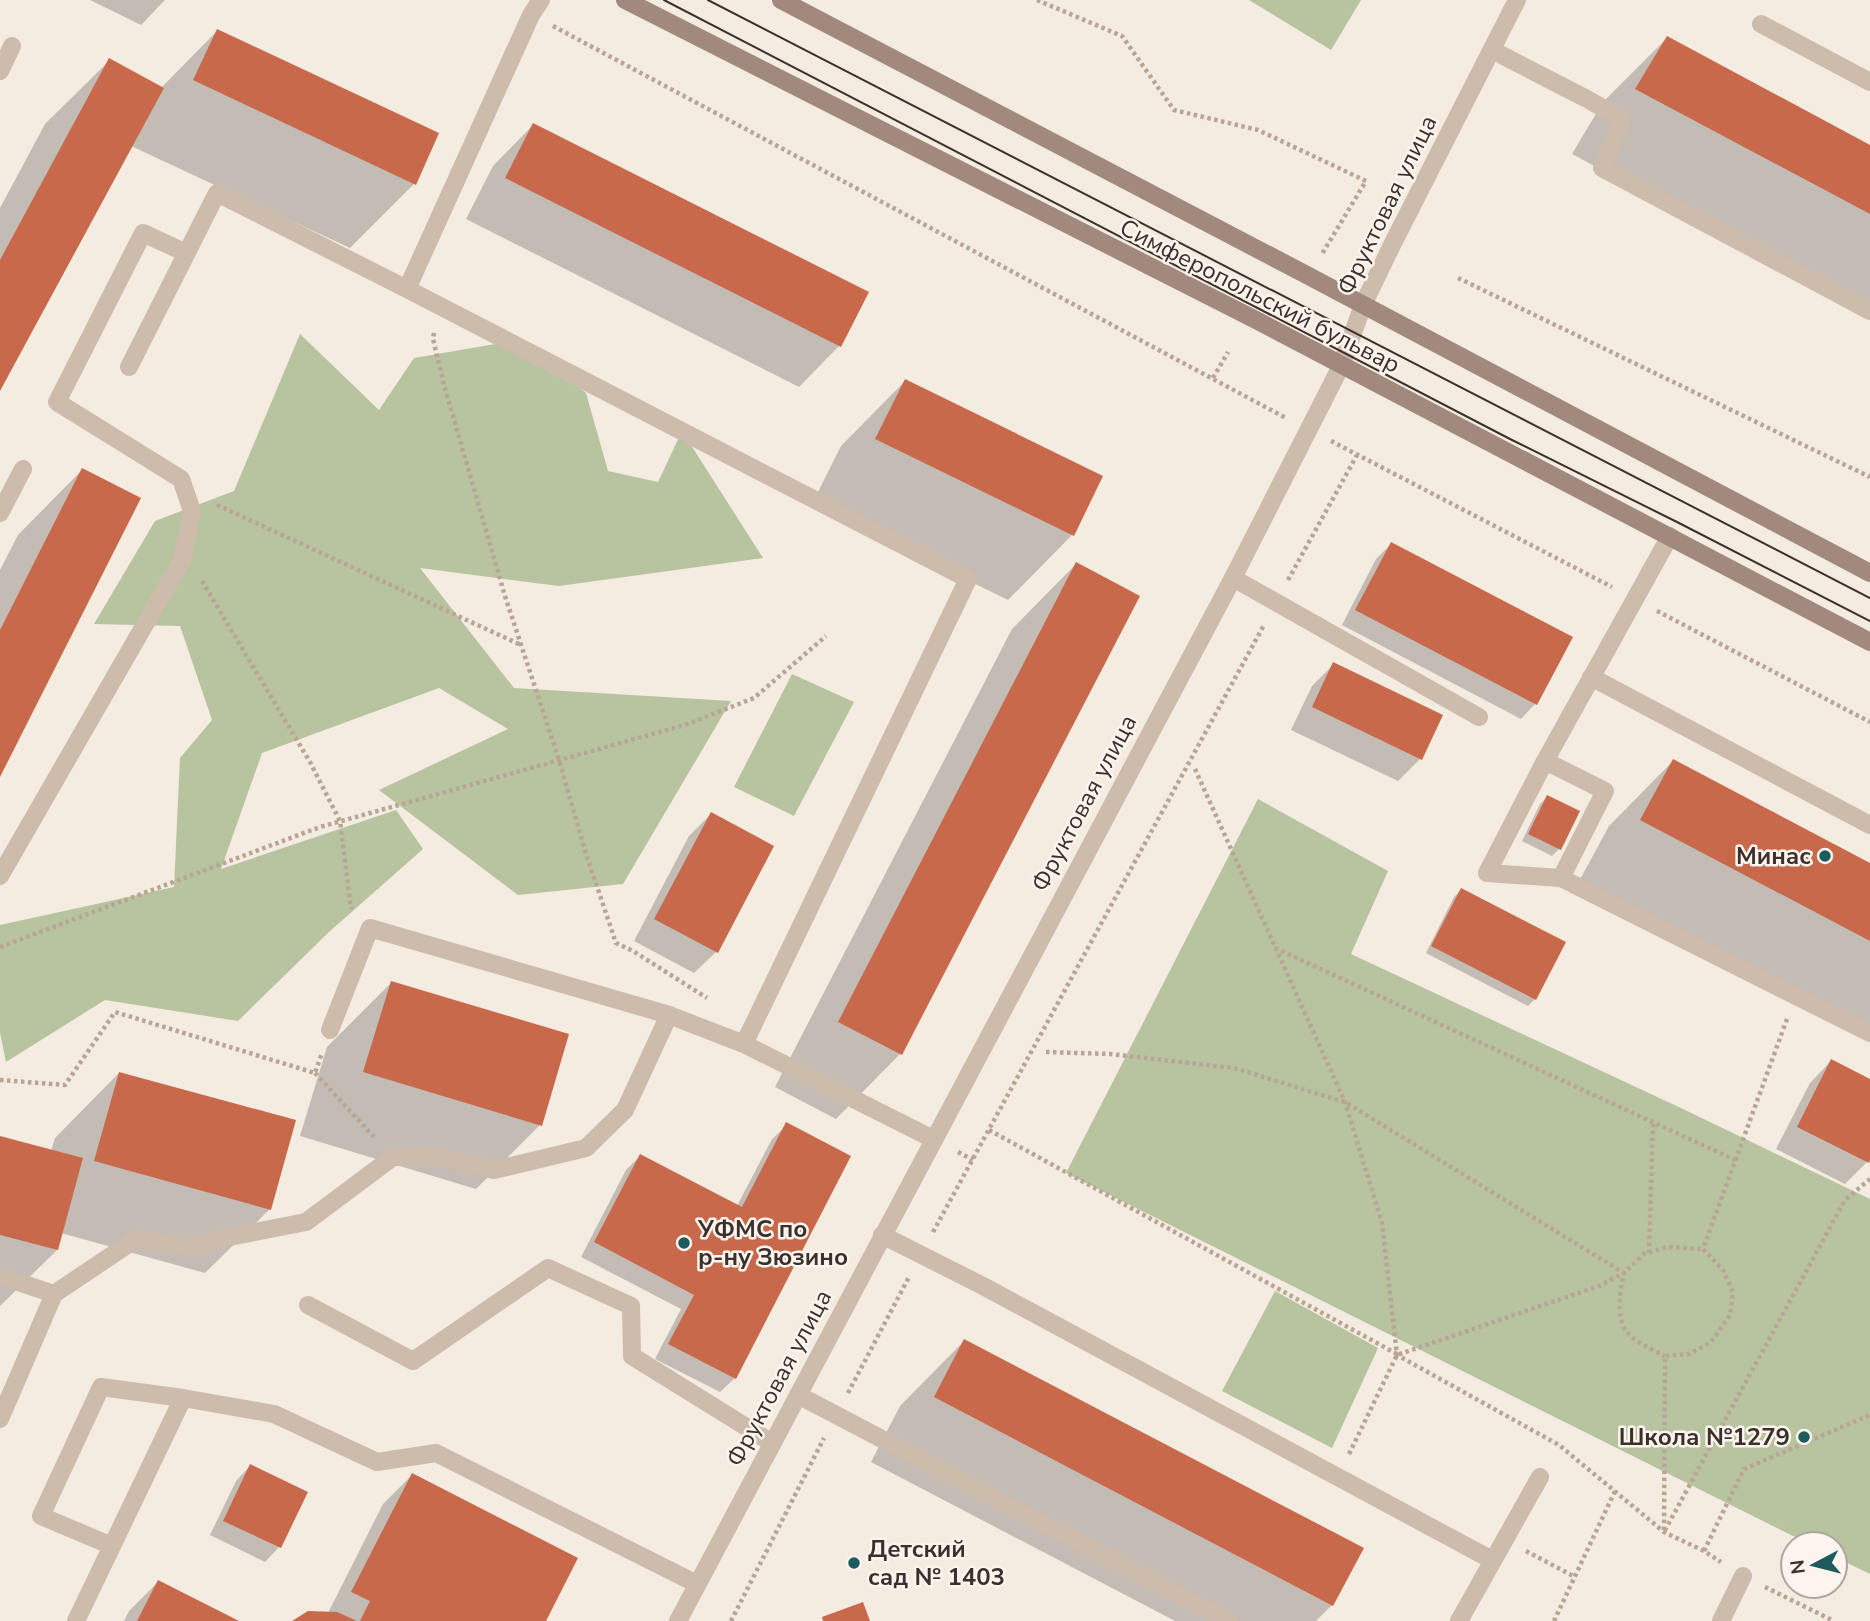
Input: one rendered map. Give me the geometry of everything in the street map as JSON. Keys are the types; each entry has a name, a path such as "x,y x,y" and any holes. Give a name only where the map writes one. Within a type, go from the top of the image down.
{"main road":[{"name":"Симферопольский бульвар","path":"625,0 1258,321 1870,642"},
{"name":"Симферопольский бульвар","path":"781,0 1870,573"}],"street":[{"name":"Фруктовая улица","path":"678,1621 1233,578 1341,366 1363,305 1517,0"},
{"path":"407,289 536,7"},
{"path":"1761,24 1870,82"},
{"path":"0,71 12,46"},
{"path":"1492,50 1622,119 1602,168 1870,311"},
{"path":"129,367 217,193 968,579 744,1044"},
{"path":"0,876 182,560 192,511 181,480 57,402 143,233 186,253"},
{"path":"0,513 23,469"},
{"path":"1670,536 1545,761 1487,873 1561,878 1870,1033"},
{"path":"1233,578 1479,717"},
{"path":"1591,677 1870,825"},
{"path":"1545,761 1605,791 1561,878"},
{"path":"330,1030 370,928 669,1015 744,1044 933,1139"},
{"path":"0,1419 54,1294 136,1239 192,1247 306,1222 393,1157 435,1156 494,1170 586,1148 625,1110 669,1015"},
{"path":"882,1235 1492,1560"},
{"path":"308,1305 413,1361 548,1268 631,1306 632,1356 772,1443"},
{"path":"0,1276 54,1294"},
{"path":"112,1546 41,1516 102,1387 274,1414 377,1462 436,1453 697,1584"},
{"path":"798,1395 1229,1621"},
{"path":"76,1621 183,1398"},
{"path":"1459,1621 1540,1477"},
{"path":"1720,1621 1743,1576"}],"path":[{"path":"1037,0 1122,36 1174,110 1258,130 1366,181 1322,254"},
{"path":"536,7 1307,429 1870,722"},
{"path":"1458,278 1870,477"},
{"path":"438,305 433,339 444,385 505,596 616,943 709,999"},
{"path":"1213,378 1228,352"},
{"path":"731,1621 921,1254 1357,455"},
{"path":"185,490 522,645"},
{"path":"184,550 310,762 340,821 348,897 361,951"},
{"path":"0,947 264,846 340,821 685,725 754,698 826,636"},
{"path":"1195,769 1345,1102 1382,1223 1397,1355 1337,1477"},
{"path":"1275,948 1735,1160"},
{"path":"1703,1249 1796,995"},
{"path":"0,1080 65,1085 115,1012 315,1073 393,1157"},
{"path":"315,1073 330,1030"},
{"path":"1046,1052 1110,1054 1234,1068 1345,1102 1624,1273"},
{"path":"1649,1253 1653,1123"},
{"path":"989,1130 1559,1445 1664,1532 1704,1551 1743,1576 1834,1621"},
{"path":"1664,1532 1845,1200 1870,1179"},
{"path":"1397,1355 1599,1286 1624,1273 1644,1254 1667,1247 1703,1249 1723,1270 1733,1292 1730,1315 1711,1342 1689,1353 1664,1356 1639,1343 1626,1331 1619,1294 1624,1273"},
{"path":"1664,1356 1664,1532"},
{"path":"1704,1551 1744,1469 1870,1415"},
{"path":"1554,1621 1615,1491"},
{"path":"1504,1539 1575,1577"}],"green space":[{"path":"1249,0 1361,0 1331,50"},
{"path":"300,334 379,410 414,358 519,340 586,393 608,471 658,482 682,431 763,558 559,586 420,568 514,688 731,701 623,884 518,895 379,790 508,729 439,688 262,753 221,869 396,810 423,849 329,932 238,1021 105,1000 6,1062 0,1033 0,925 174,887 180,758 212,720 180,626 94,624 155,521 234,491"},
{"path":"792,674 854,702 794,816 734,787"},
{"path":"1258,799 1388,871 1351,954 1870,1199 1870,1574 1849,1564 1849,1530 1781,1530 1066,1173"},
{"path":"1275,1291 1378,1348 1332,1448 1222,1391"}],"building":[{"path":"217,29 439,133 416,185 193,80"},
{"path":"1667,36 1870,145 1870,214 1635,89"},
{"path":"109,58 164,88 0,391 0,260"},
{"path":"533,123 869,292 841,347 505,178"},
{"path":"905,379 1103,476 1074,536 875,439"},
{"path":"82,468 141,498 0,777 0,630"},
{"path":"1391,542 1573,637 1537,705 1355,610"},
{"path":"1076,562 1140,596 902,1055 838,1022"},
{"path":"1333,662 1443,715 1422,760 1312,707"},
{"path":"1673,759 1870,863 1870,941 1640,820"},
{"path":"1547,795 1580,811 1561,850 1528,834"},
{"path":"711,812 774,846 718,953 654,919"},
{"path":"1461,888 1566,942 1536,1000 1431,946"},
{"path":"391,981 569,1034 542,1126 363,1072"},
{"path":"1831,1059 1870,1079 1869,1163 1797,1127"},
{"path":"119,1072 296,1120 271,1210 94,1161"},
{"path":"786,1122 851,1156 736,1379 668,1344 694,1295 594,1242 640,1154 742,1207"},
{"path":"0,1136 83,1158 58,1250 0,1235"},
{"path":"964,1339 1364,1548 1333,1606 934,1397"},
{"path":"250,1464 308,1492 281,1548 223,1521"},
{"path":"412,1473 578,1558 546,1621 360,1621 370,1601 351,1592"},
{"path":"158,1580 239,1621 137,1621"},
{"path":"863,1602 870,1621 823,1621 822,1617"},
{"path":"308,1611 337,1612 357,1621 292,1621"}],"tram line":[{"path":"664,0 1510,439 1870,621"},
{"path":"708,0 1870,598"}],"place":[{"name":"Минас","path":"1825,856"},
{"name":"УФМС по р-ну Зюзино","path":"684,1243"},
{"name":"Школа №1279","path":"1804,1437"},
{"name":"Детский сад № 1403","path":"854,1563"}]}
